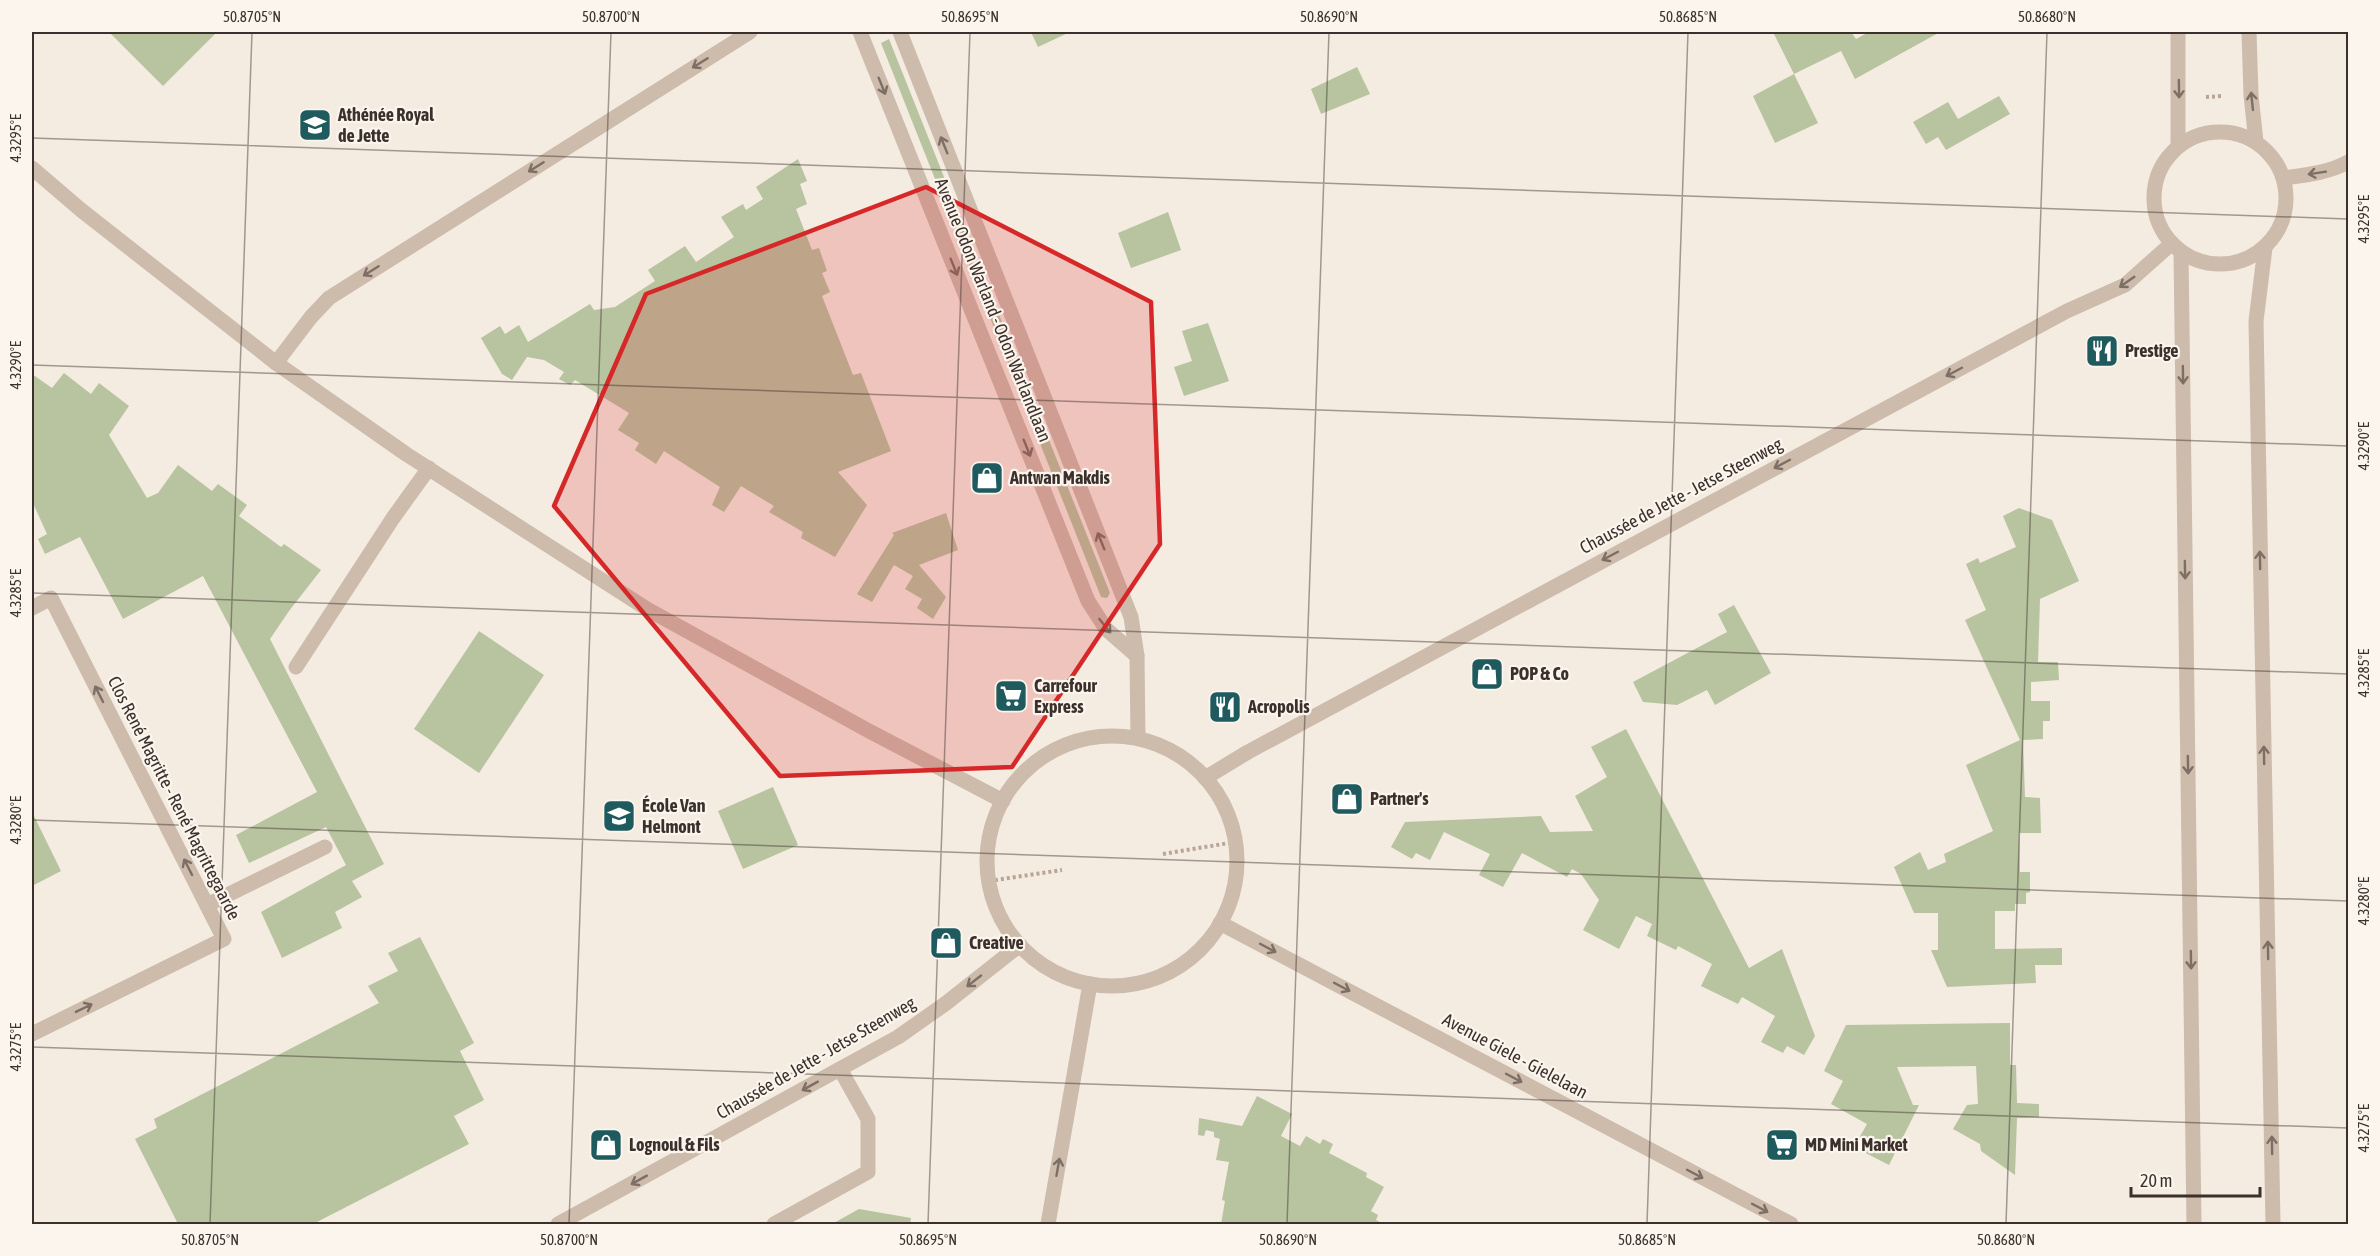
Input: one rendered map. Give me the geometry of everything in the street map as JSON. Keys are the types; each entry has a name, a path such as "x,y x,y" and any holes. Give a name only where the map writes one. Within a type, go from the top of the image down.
{"street":[{"path":"276,363 328,298 750,32"},
{"name":"Avenue Odon Warland - Odon Warlandlaan","path":"860,32 1088,601 1106,629 1137,656"},
{"name":"Avenue Odon Warland - Odon Warlandlaan","path":"900,32 1131,617 1137,656 1138,738"},
{"path":"2178,32 2178,146"},
{"path":"2249,32 2251,95 2256,142"},
{"path":"2231,132 2256,142 2273,158 2283,178 2287,196 2284,215 2277,233 2265,248 2246,260 2224,265 2202,263 2176,248 2158,225 2154,204 2155,182 2164,162 2178,146 2203,134 2231,132"},
{"path":"2283,178 2320,173 2349,162"},
{"path":"32,168 81,210 276,363 429,468 647,609 869,731 1003,801"},
{"path":"2176,248 2194,1224"},
{"name":"Chaussée de Jette - Jetse Steenweg","path":"1205,778 1248,752 2067,311 2125,285 2176,248"},
{"path":"2265,248 2256,321 2273,1224"},
{"path":"296,667 393,518 429,468"},
{"name":"Clos René Magritte - René Magrittegaarde","path":"32,608 51,598 224,939 32,1034"},
{"path":"1098,737 1138,738 1175,753 1205,778 1220,797 1230,819 1237,863 1235,884 1220,923 1195,955 1159,976 1138,983 1116,986 1090,984 1054,972 1020,945 1006,926 996,905 989,882 987,854 993,826 1003,801 1013,784 1028,769 1060,747 1079,740 1098,737"},
{"path":"207,905 325,847"},
{"name":"Avenue Giele - Gielelaan","path":"1220,923 1791,1224"},
{"name":"Chaussée de Jette - Jetse Steenweg","path":"558,1224 897,1037 945,1004 1020,945"},
{"path":"1048,1224 1090,984"},
{"path":"774,1224 868,1172 868,1119 840,1069"}],"path":[{"path":"2179,98 2251,95"},
{"path":"1162,854 1235,842"},
{"path":"989,882 1062,870"}],"highlighted area":[{"path":"926,187 1151,302 1160,544 1012,767 780,776 554,506 646,294"}],"green space":[{"path":"109,32 217,32 163,86"},
{"path":"1031,32 1070,32 1038,47"},
{"path":"1773,32 1851,32 1856,39 1869,32 1940,32 1855,79 1841,51 1794,74"},
{"path":"889,39 1110,593 1107,598 1101,597 881,43"},
{"path":"1357,67 1370,94 1321,114 1311,89"},
{"path":"1794,74 1818,123 1775,143 1753,96"},
{"path":"1999,96 2010,114 1946,150 1938,137 1926,144 1913,122 1948,102 1958,119"},
{"path":"798,159 807,181 800,184 807,204 796,209 812,250 819,248 827,271 822,273 830,292 822,296 853,375 861,373 891,451 838,472 867,505 835,557 801,538 803,532 769,512 774,506 741,486 724,512 712,505 720,487 664,451 656,464 635,450 639,443 618,430 629,413 575,380 570,385 559,379 564,372 544,360 527,357 512,380 502,374 481,338 500,326 505,334 519,325 528,342 590,304 594,310 615,307 655,281 648,270 685,246 696,262 734,237 721,217 743,204 746,210 763,199 756,187"},
{"path":"1168,212 1181,250 1131,268 1118,233"},
{"path":"1208,323 1229,381 1184,396 1174,367 1192,361 1182,331"},
{"path":"64,373 91,394 99,383 129,406 109,435 147,498 158,493 178,465 212,491 218,484 247,505 239,516 281,547 284,544 321,570 270,639 384,864 352,881 362,897 335,912 342,928 282,958 261,912 346,865 326,827 249,863 236,835 317,792 203,576 123,619 80,537 45,554 38,539 47,534 32,501 32,374 52,388"},
{"path":"2019,508 2052,520 2079,581 2040,599 2038,662 2058,662 2059,680 2031,682 2031,701 2050,701 2050,721 2043,721 2043,739 2023,740 2025,797 2040,798 2041,833 2019,833 2020,872 2030,872 2030,892 2026,893 2026,904 2015,904 2015,911 1995,911 1995,949 2062,948 2062,965 2035,965 2036,983 1947,987 1931,950 1938,950 1938,913 1914,913 1894,867 1920,852 1928,870 1946,862 1944,854 1993,831 1966,765 2020,740 1965,620 1986,610 1966,564 1978,558 1980,563 2016,547 2003,516"},
{"path":"946,513 958,550 919,565 946,597 933,619 917,608 922,599 905,589 913,576 894,565 872,602 857,594 894,535 892,533"},
{"path":"1734,605 1771,673 1715,705 1707,690 1677,705 1643,702 1633,682 1727,632 1718,614"},
{"path":"479,631 544,675 479,773 414,729"},
{"path":"1626,729 1749,968 1782,949 1815,1036 1804,1055 1787,1046 1783,1053 1761,1042 1775,1016 1742,997 1738,1004 1701,986 1712,964 1678,946 1676,950 1647,936 1652,924 1636,916 1619,949 1583,930 1599,900 1581,874 1572,869 1567,877 1522,853 1503,887 1479,875 1490,854 1444,832 1430,860 1416,853 1412,859 1391,847 1405,822 1541,816 1550,832 1593,831 1575,796 1607,777 1591,747"},
{"path":"773,787 798,845 743,869 718,811"},
{"path":"32,812 61,871 32,886"},
{"path":"420,937 474,1043 460,1051 484,1100 454,1116 469,1144 313,1224 178,1224 135,1139 157,1128 154,1119 379,1003 368,986 398,971 388,953"},
{"path":"2010,1023 2010,1065 2016,1065 2017,1103 2039,1104 2039,1117 2017,1118 2015,1175 1981,1151 1980,1144 1953,1129 1967,1105 1978,1104 1976,1066 1897,1067 1913,1105 1919,1105 1889,1165 1854,1147 1867,1124 1831,1104 1843,1081 1824,1071 1846,1025"},
{"path":"1257,1096 1292,1114 1281,1136 1300,1146 1306,1136 1320,1144 1323,1139 1333,1144 1329,1153 1367,1173 1366,1177 1384,1187 1371,1211 1378,1215 1376,1220 1383,1224 1221,1224 1225,1201 1222,1200 1229,1162 1216,1160 1220,1139 1214,1137 1214,1132 1206,1130 1204,1136 1198,1135 1199,1118 1242,1126"},
{"path":"859,1209 911,1218 910,1224 832,1224"}],"place":[{"name":"Athénée Royal de Jette","path":"315,125"},
{"name":"Prestige","path":"2102,351"},
{"name":"Antwan Makdis","path":"987,478"},
{"name":"POP & Co","path":"1487,674"},
{"name":"Carrefour Express","path":"1011,696"},
{"name":"Acropolis","path":"1225,707"},
{"name":"Partner's","path":"1347,799"},
{"name":"École Van Helmont","path":"619,816"},
{"name":"Creative","path":"946,943"},
{"name":"Lognoul & Fils","path":"606,1145"},
{"name":"MD Mini Market","path":"1782,1145"}]}
